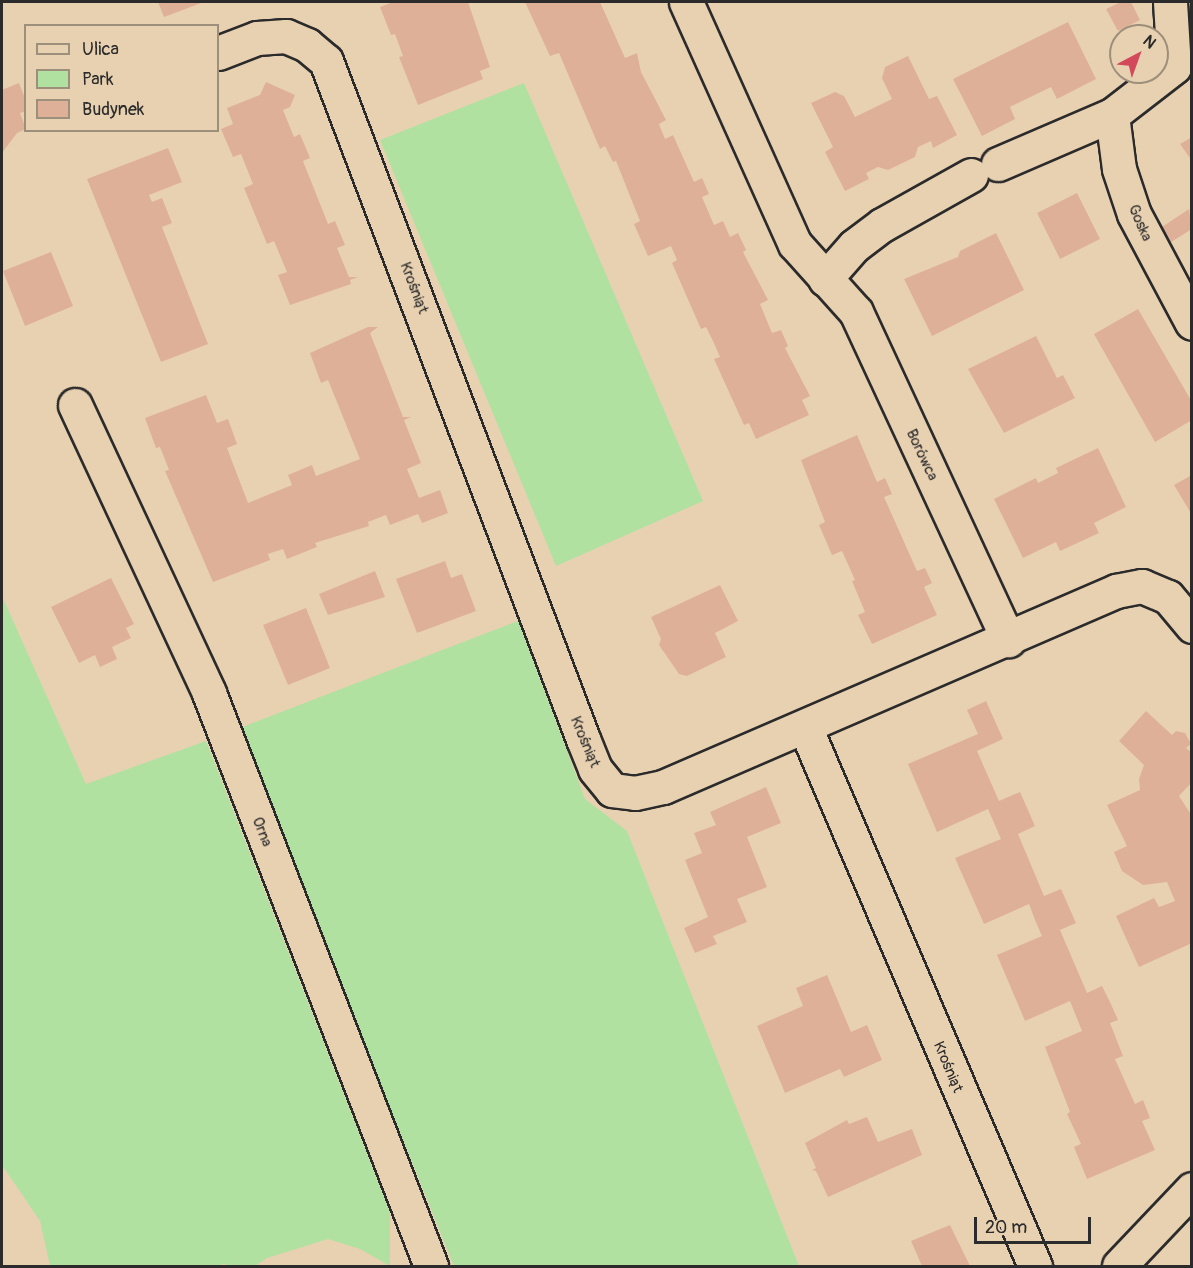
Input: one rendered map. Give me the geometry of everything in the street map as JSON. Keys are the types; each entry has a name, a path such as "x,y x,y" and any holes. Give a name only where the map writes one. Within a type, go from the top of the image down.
{"street":[{"name":"Borówca","path":"686,2 795,244 856,312 1008,640"},
{"path":"825,279 854,246 882,225 984,170 1112,115 1183,67 1170,2"},
{"name":"Krośniąt","path":"219,53 257,38 286,36 307,45 326,62 583,739 595,769 612,790 634,793 663,787 805,727 1035,1266"},
{"name":"Goska","path":"1112,115 1119,169 1134,214 1191,323"},
{"name":"Orna","path":"75,405 209,693 431,1266"},
{"path":"805,727 1116,591 1142,586 1168,597 1191,626"},
{"path":"1119,1266 1191,1190"}],"green space":[{"path":"524,83 703,501 556,566 380,140"},
{"path":"2,596 86,784 206,741 390,1213 390,1266 360,1249 328,1239 267,1258 255,1266 227,1266 224,1263 219,1266 50,1266 40,1221 2,1165"},
{"path":"518,621 585,799 627,831 799,1266 454,1266 237,729"}],"building":[{"path":"158,2 204,2 164,17"},
{"path":"393,2 468,2 490,67 480,71 483,79 418,105 399,57 403,56 395,34 391,35 380,7"},
{"path":"525,2 600,2 625,58 637,53 641,72 666,120 659,124 665,139 673,135 694,182 702,178 709,194 702,197 714,225 723,221 730,237 738,233 746,250 743,252 768,300 760,304 772,333 781,330 788,346 785,348 810,396 802,400 809,415 756,439 749,423 744,425 714,359 720,357 713,341 706,327 701,329 672,263 677,260 671,246 648,256 634,224 640,221 616,161 613,162 605,146 600,149 559,53 550,56"},
{"path":"1121,2 1131,2 1140,20 1132,24 1114,24 1106,9"},
{"path":"1068,22 1096,79 1057,99 1051,87 1010,107 1015,119 982,136 953,79"},
{"path":"908,56 929,99 937,96 957,135 933,148 931,141 918,147 915,157 888,170 878,167 866,173 869,179 845,191 825,152 833,147 811,103 835,92 844,96 855,117 892,99 882,78 885,67"},
{"path":"266,82 295,95 290,107 283,110 294,137 300,134 310,158 303,161 328,224 335,221 345,245 337,248 349,277 358,277 350,280 351,284 290,305 278,275 287,272 274,241 267,244 244,188 253,184 241,154 233,157 221,129 233,124 227,108 260,95"},
{"path":"19,83 24,96 24,112 20,113 24,130 17,133 2,153 2,90"},
{"path":"1192,137 1192,161 1180,144"},
{"path":"168,148 182,182 149,195 152,202 162,198 172,223 162,227 208,344 161,362 87,179"},
{"path":"1077,193 1100,239 1060,259 1037,213"},
{"path":"1189,209 1192,229 1171,242 1162,227"},
{"path":"996,233 1024,290 932,336 904,279 958,257 960,251"},
{"path":"51,252 73,306 25,326 3,271"},
{"path":"1138,309 1192,402 1192,420 1155,442 1094,334"},
{"path":"368,327 378,327 370,333 403,417 411,417 404,420 421,463 407,469 419,498 440,490 448,513 422,523 418,514 390,525 386,515 368,522 369,526 315,543 317,547 287,559 283,549 268,554 270,560 213,582 165,471 169,470 160,447 156,448 145,418 206,395 217,423 228,419 237,444 227,448 248,503 292,485 288,475 312,465 316,476 360,459 328,380 321,383 310,353"},
{"path":"1036,336 1057,378 1063,375 1075,398 1004,433 968,369"},
{"path":"857,435 877,482 885,478 892,494 884,497 917,571 925,568 932,583 924,587 937,615 872,644 858,615 865,612 852,581 855,580 842,551 832,555 819,525 825,522 801,460"},
{"path":"1098,448 1126,507 1094,523 1099,533 1060,551 1056,542 1023,558 994,499 1036,478 1038,483 1058,473 1056,468"},
{"path":"1192,475 1192,515 1174,485"},
{"path":"445,561 451,578 462,574 476,611 417,633 396,579"},
{"path":"375,571 385,597 328,615 319,594"},
{"path":"111,578 134,624 126,628 131,638 112,647 117,659 100,667 95,655 79,663 51,607"},
{"path":"720,585 738,621 715,633 726,657 687,676 679,674 659,645 661,639 651,617"},
{"path":"306,608 330,668 288,685 263,625"},
{"path":"986,701 1003,739 977,751 999,801 1020,792 1035,826 1018,834 1044,896 1061,889 1076,923 1060,930 1087,993 1102,986 1110,1002 1118,1020 1110,1023 1123,1056 1115,1059 1135,1104 1143,1100 1150,1118 1142,1121 1155,1150 1087,1179 1074,1147 1081,1144 1067,1114 1070,1112 1045,1047 1082,1031 1070,1001 1025,1021 997,955 1042,936 1029,904 984,924 955,858 1001,839 988,809 937,832 908,764 978,734 967,710"},
{"path":"1146,711 1172,735 1176,731 1185,733 1191,744 1186,748 1192,753 1192,782 1179,796 1192,816 1192,943 1139,967 1116,916 1154,898 1159,907 1175,901 1167,882 1143,885 1122,871 1114,852 1127,846 1107,805 1140,790 1139,779 1144,765 1119,741"},
{"path":"766,787 781,823 747,837 767,887 737,899 747,922 713,936 717,944 695,953 684,928 708,917 685,860 702,853 694,833 716,825 710,812"},
{"path":"827,975 851,1032 867,1025 882,1060 844,1077 840,1069 785,1093 757,1026 803,1006 796,988"},
{"path":"867,1117 878,1142 912,1129 922,1155 828,1197 816,1171 812,1170 816,1168 805,1143 847,1120 849,1124"},
{"path":"950,1225 970,1266 922,1266 911,1241"}]}
